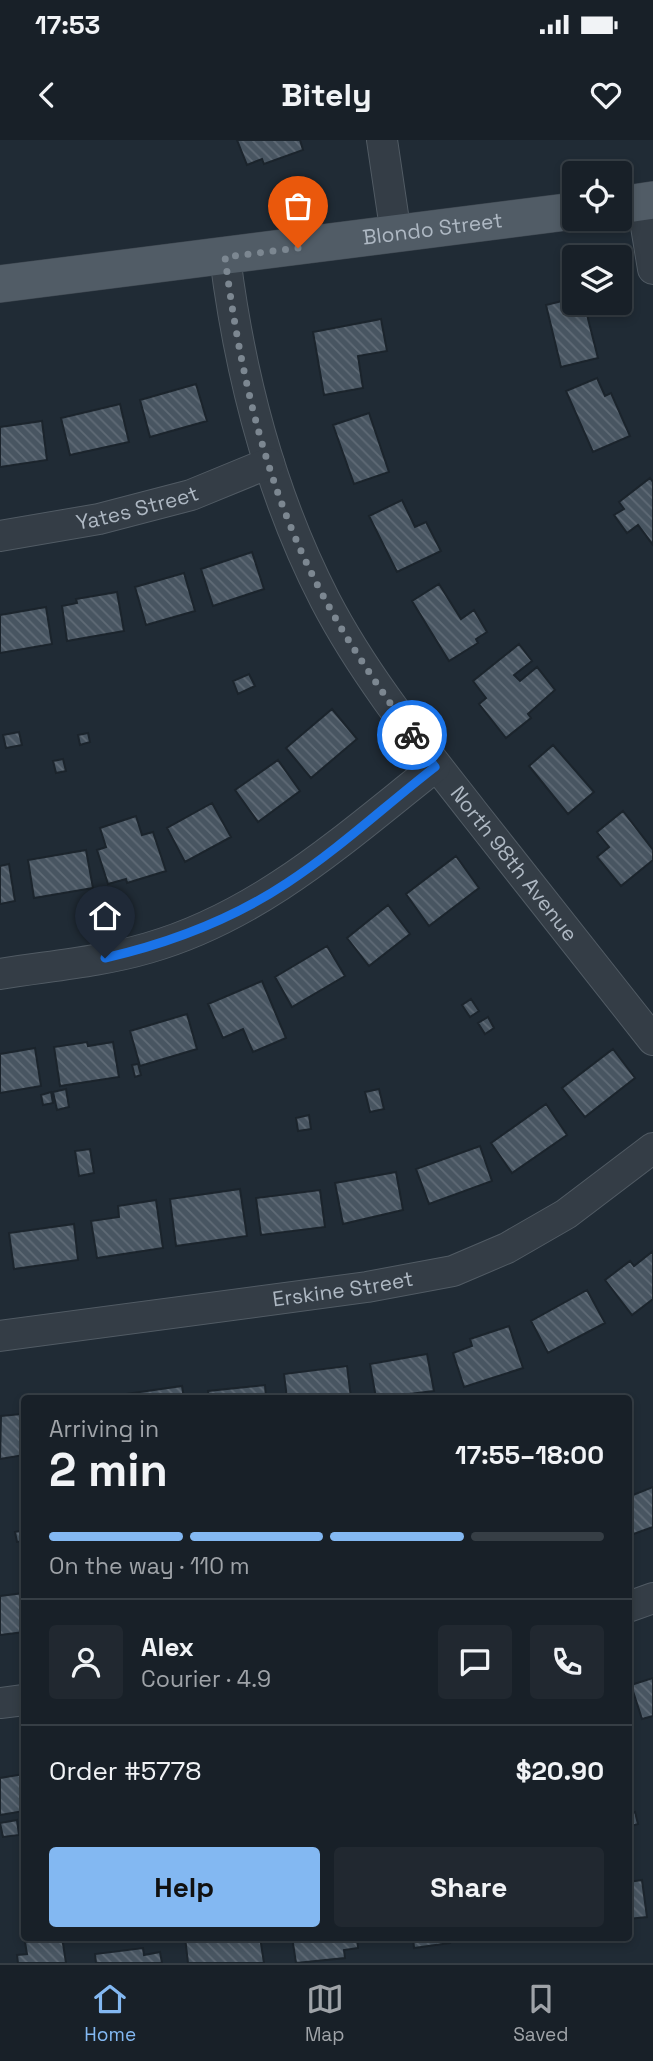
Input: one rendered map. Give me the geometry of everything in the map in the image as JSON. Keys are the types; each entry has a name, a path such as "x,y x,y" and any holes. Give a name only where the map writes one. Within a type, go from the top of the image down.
{"main road":[{"name":"Blondo Street","path":"0,284 562,213"}],"street":[{"path":"382,140 396,235"},
{"path":"638,202 653,269"},
{"name":"North 98th Avenue","path":"225,257 241,365 269,463 293,532 325,601 366,670 435,767 653,1040"},
{"name":"Yates Street","path":"0,536 99,519 191,495 269,463"},
{"path":"0,974 147,948 188,935 240,911 289,882 435,767"},
{"name":"Erskine Street","path":"0,1336 366,1287 453,1271 508,1248 566,1214 653,1148"},
{"path":"632,1606 653,1598"},
{"path":"0,1703 21,1700"}],"building":[{"path":"237,140 300,140 303,150 264,164 262,159 247,165"},
{"path":"562,301 562,315 587,315 598,358 561,367 546,305"},
{"path":"381,319 387,351 358,356 363,388 324,395 313,332"},
{"path":"597,378 605,396 611,393 630,436 593,452 566,391"},
{"path":"196,384 207,421 150,437 140,400"},
{"path":"120,404 129,442 70,455 61,418"},
{"path":"369,413 389,472 354,484 333,425"},
{"path":"42,421 47,460 0,467 0,427"},
{"path":"650,478 653,482 653,545 638,525 627,533 614,515 624,509 619,502"},
{"path":"402,500 415,527 426,522 441,551 397,572 369,516"},
{"path":"252,552 264,589 213,606 201,569"},
{"path":"184,573 195,611 146,625 135,587"},
{"path":"439,584 461,619 474,610 487,632 476,639 478,643 449,661 412,601"},
{"path":"117,592 124,631 67,641 62,606 77,603 76,599"},
{"path":"46,607 52,644 0,653 0,615"},
{"path":"519,644 532,661 514,675 520,681 537,667 555,690 528,714 531,718 506,738 479,704 486,698 473,681"},
{"path":"249,674 255,686 238,694 233,681"},
{"path":"332,709 357,739 311,778 286,748"},
{"path":"19,732 22,745 6,748 3,735"},
{"path":"88,733 90,742 80,745 78,735"},
{"path":"553,745 594,792 568,814 529,766"},
{"path":"63,759 66,771 56,773 53,761"},
{"path":"278,760 300,791 258,822 235,790"},
{"path":"212,803 231,837 185,862 167,828"},
{"path":"623,811 653,850 653,860 621,886 597,857 609,847 597,832"},
{"path":"136,816 142,835 153,832 166,871 127,883 126,879 108,884 97,850 106,847 100,828"},
{"path":"86,850 93,888 34,898 28,860"},
{"path":"456,856 479,888 429,926 406,894"},
{"path":"9,864 15,901 0,904 0,866"},
{"path":"388,905 410,934 369,966 347,938"},
{"path":"327,946 345,976 292,1007 275,977"},
{"path":"262,981 286,1038 253,1052 243,1029 223,1038 208,1004"},
{"path":"471,999 479,1011 470,1017 462,1005"},
{"path":"187,1014 197,1049 140,1066 130,1031"},
{"path":"488,1017 494,1028 485,1034 478,1023"},
{"path":"87,1042 88,1046 113,1042 119,1077 60,1086 54,1047"},
{"path":"35,1048 41,1086 0,1093 0,1054"},
{"path":"613,1049 635,1078 585,1117 562,1088"},
{"path":"138,1064 141,1075 135,1077 132,1065"},
{"path":"66,1089 69,1107 57,1110 53,1092"},
{"path":"379,1089 384,1109 370,1112 365,1092"},
{"path":"51,1092 53,1103 43,1105 41,1095"},
{"path":"546,1104 567,1135 512,1173 491,1143"},
{"path":"309,1115 311,1129 298,1131 296,1118"},
{"path":"480,1146 492,1181 429,1204 416,1169"},
{"path":"90,1149 94,1173 79,1176 75,1151"},
{"path":"396,1172 403,1210 343,1224 335,1183"},
{"path":"240,1189 247,1236 176,1246 170,1199"},
{"path":"320,1190 325,1227 261,1235 256,1198"},
{"path":"156,1200 163,1248 97,1258 91,1221 119,1217 118,1206"},
{"path":"74,1224 78,1260 14,1269 9,1233"},
{"path":"653,1251 653,1299 632,1315 605,1280 630,1261 634,1266"},
{"path":"587,1290 605,1323 548,1353 531,1321"},
{"path":"509,1326 523,1368 464,1387 453,1353 472,1346 470,1339"},
{"path":"427,1354 434,1391 375,1395 370,1364"},
{"path":"347,1366 351,1395 287,1395 284,1374"},
{"path":"265,1385 266,1395 209,1395 208,1391"},
{"path":"182,1386 184,1395 119,1395"},
{"path":"21,1414 21,1456 0,1459 1,1416"},
{"path":"653,1487 653,1527 632,1535 632,1495"},
{"path":"21,1531 21,1541 17,1542 15,1532"},
{"path":"21,1593 21,1632 0,1635 0,1596"},
{"path":"653,1678 653,1716 642,1719 632,1685"},
{"path":"21,1774 21,1812 0,1815 0,1778"},
{"path":"635,1812 638,1824 632,1826 632,1813"},
{"path":"17,1820 19,1835 3,1837 0,1823"},
{"path":"642,1880 647,1917 632,1919 632,1881"},
{"path":"63,1941 66,1963 18,1963 17,1955 27,1954 25,1942"},
{"path":"185,1941 261,1941 264,1963 188,1963"},
{"path":"293,1941 357,1941 358,1948 344,1950 345,1958 296,1963"},
{"path":"413,1941 450,1941 450,1943 414,1948"},
{"path":"143,1948 144,1955 160,1952 162,1963 96,1963 95,1954"}],"way so far":[{"path":"298,248 225,257 241,365 269,463 293,532 325,601 366,670 412,735"}],"route":[{"path":"105,958 188,935 240,911 289,882 435,767 412,735"}]}
